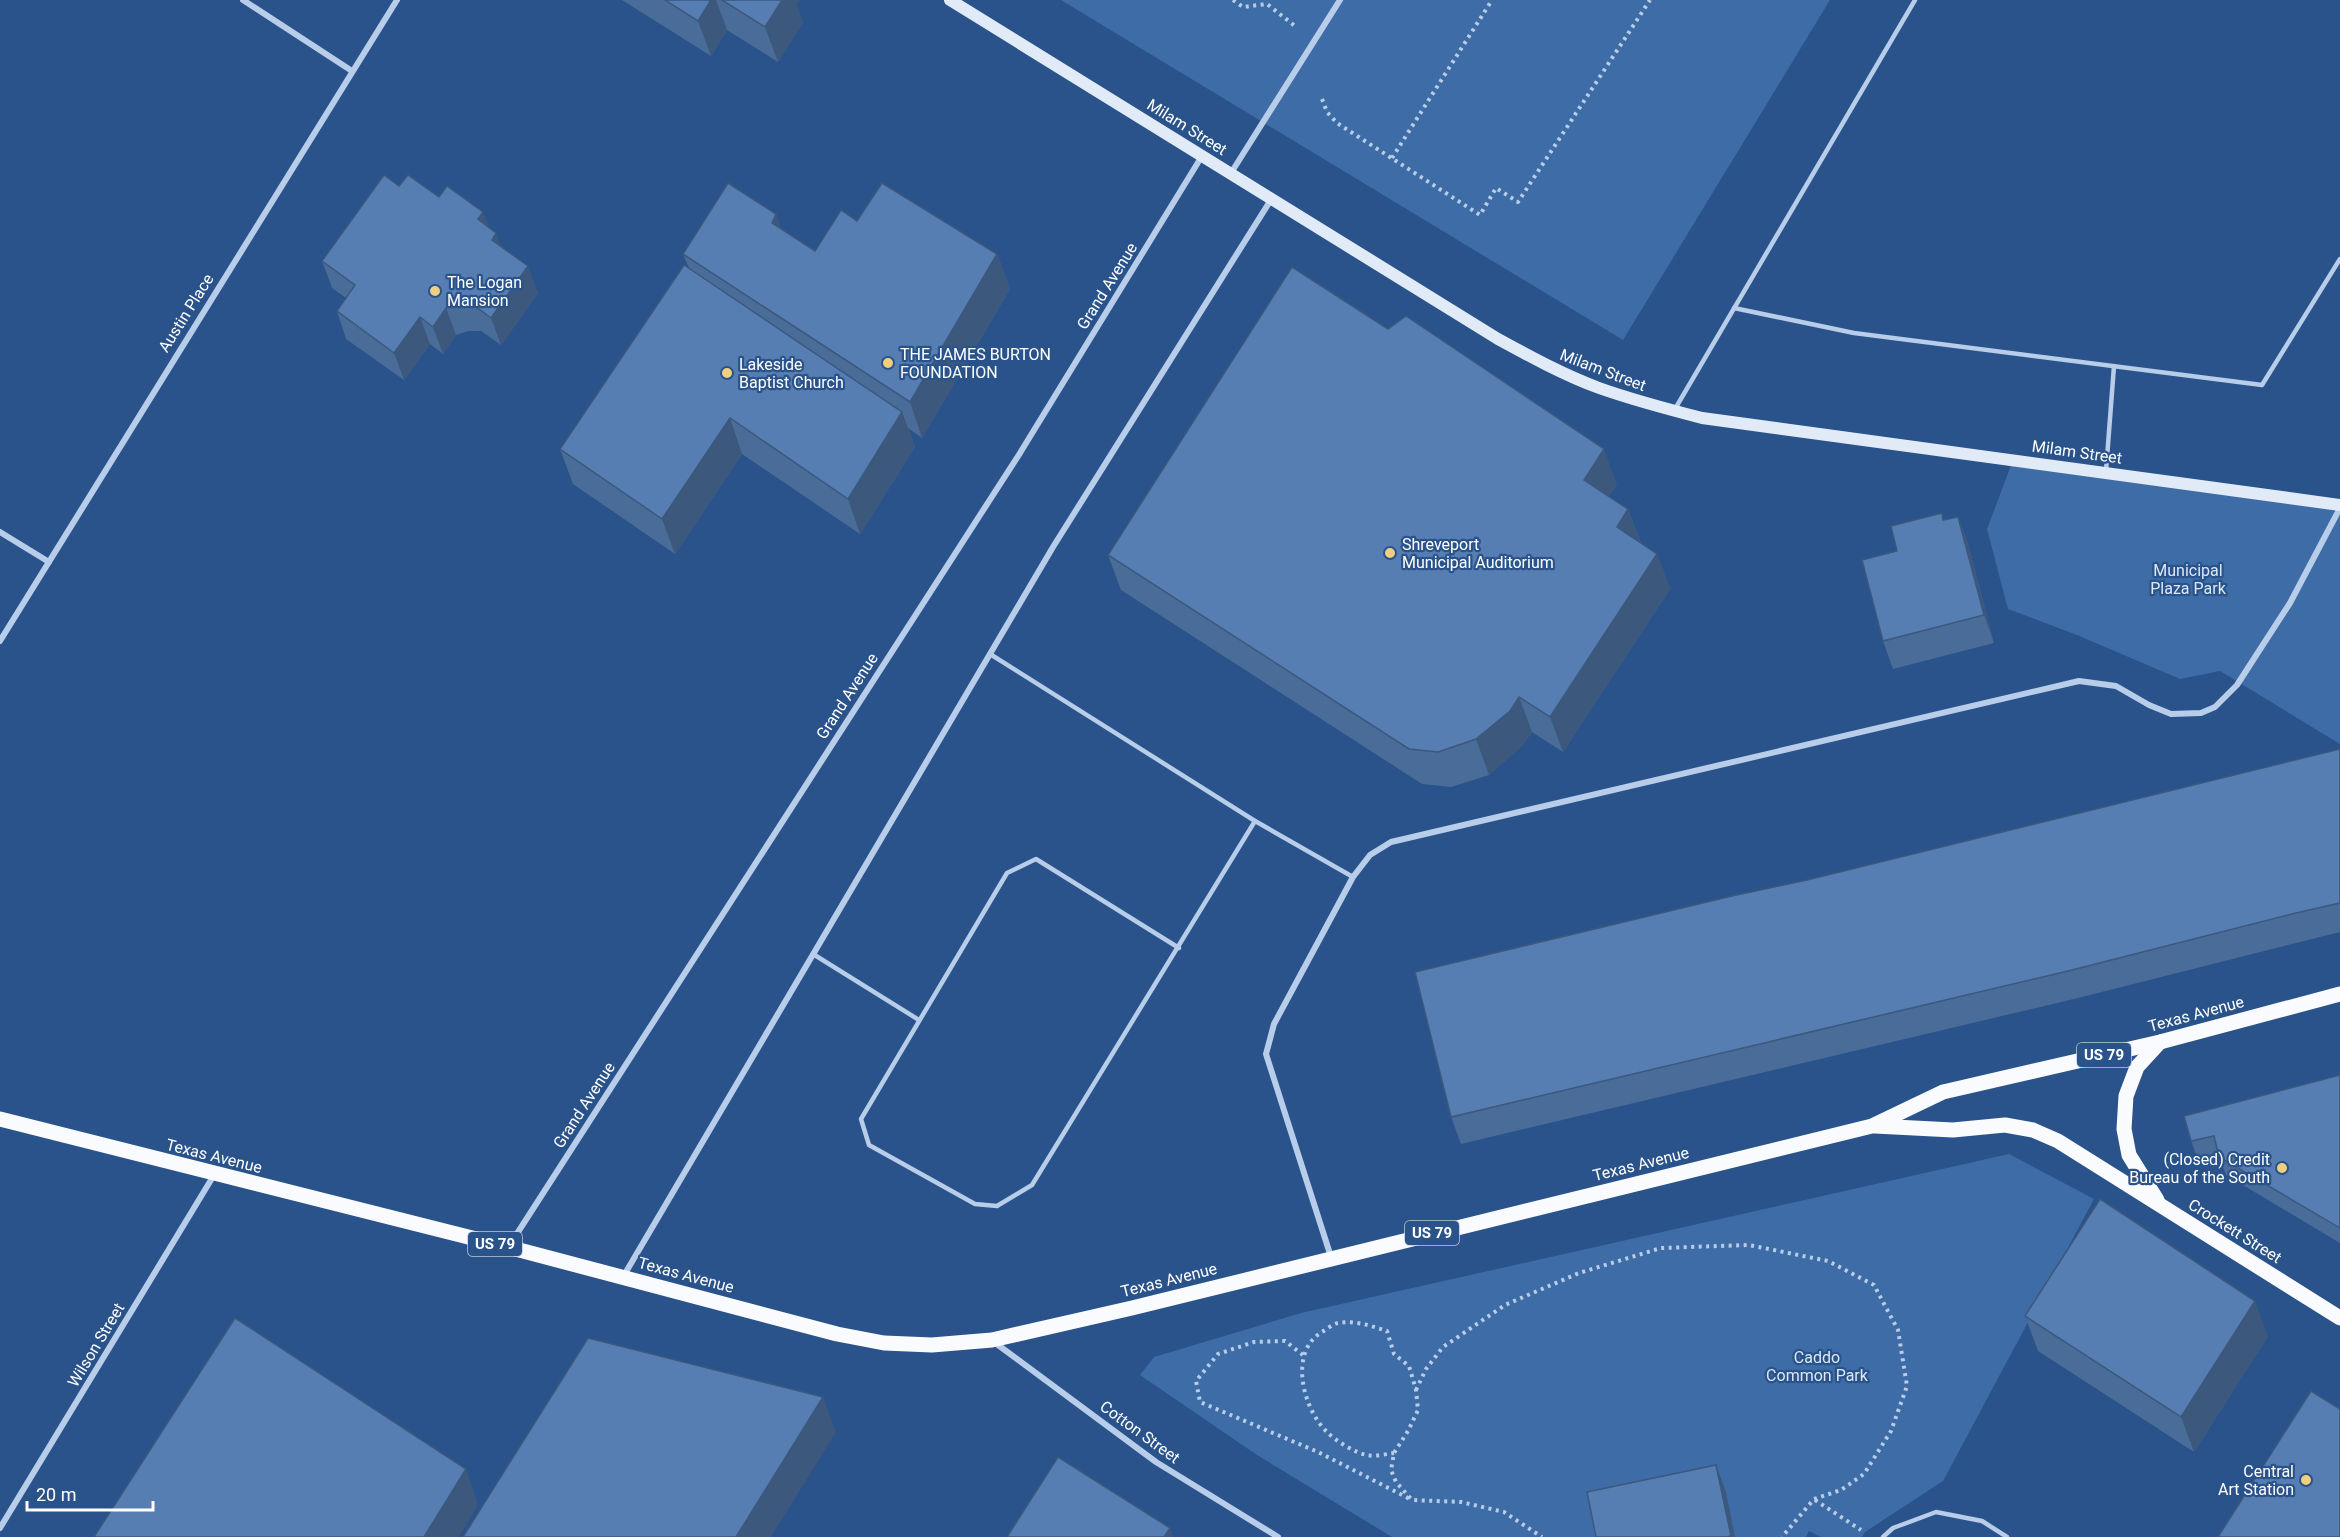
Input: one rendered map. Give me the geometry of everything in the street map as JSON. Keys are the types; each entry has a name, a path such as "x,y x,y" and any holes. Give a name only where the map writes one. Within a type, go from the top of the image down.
{"main road":[{"name":"Texas Avenue","path":"0,1119 214,1175 508,1247 837,1334 884,1343 932,1345 992,1340 1872,1126 1943,1092 2160,1042 2340,994"},
{"path":"2160,1042 2138,1067 2126,1096 2124,1129 2129,1155 2161,1205"},
{"name":"Crockett Street","path":"1872,1126 1953,1130 2005,1125 2033,1130 2058,1142 2161,1205 2340,1318"}],"street":[{"path":"243,0 352,71"},
{"name":"Austin Place","path":"0,641 397,0"},
{"name":"Milam Street","path":"950,0 1498,339 1546,365 1597,387 1648,405 1702,418 2340,506"},
{"path":"1231,173 1340,0"},
{"name":"Grand Avenue","path":"508,1247 1020,453 1203,155"},
{"path":"623,1277 1053,546 1272,198"},
{"path":"1332,1258 1266,1054 1274,1024 1353,877 1370,855 1391,843 2079,681 2116,686 2149,705 2171,714 2201,713 2215,707 2237,685 2290,603 2318,554 2340,506"},
{"path":"0,532 49,562"},
{"name":"Wilson Street","path":"0,1528 214,1175"},
{"name":"Cotton Street","path":"992,1340 1156,1462 1278,1537"}],"lane":[{"path":"1674,411 1915,0"},
{"path":"1734,308 1854,333 2262,385 2340,259"},
{"path":"2106,473 2114,366"},
{"path":"990,654 1255,821 1353,877"},
{"path":"1179,948 1036,859 1006,873 861,1119 869,1145 975,1204 996,1206 1032,1185 1179,948 1255,821"},
{"path":"813,954 919,1020"},
{"path":"1883,1537 1893,1528 1936,1512 1982,1521 2007,1537"}],"path":[{"path":"1233,0 1244,8 1267,4 1315,41"},
{"path":"1392,158 1492,0"},
{"path":"1322,99 1327,112 1337,123 1480,215 1496,188 1518,202 1650,0"},
{"path":"1416,1390 1426,1369 1443,1347 1505,1305 1579,1273 1660,1248 1749,1245 1828,1261 1874,1285 1898,1330 1907,1386 1891,1431 1864,1474 1841,1490 1814,1499 1782,1537"},
{"path":"1394,1453 1367,1455 1348,1446 1326,1432 1310,1407 1301,1380 1303,1355 1315,1336 1336,1323 1362,1323 1387,1332 1394,1354 1409,1366 1416,1390 1418,1410 1394,1453 1391,1470 1396,1482 1412,1500"},
{"path":"1303,1355 1285,1341 1254,1342 1218,1354 1196,1381 1200,1402 1318,1452 1412,1500 1461,1502 1504,1512 1542,1537"},
{"path":"1814,1499 1865,1532"}],"green space":[{"path":"1061,0 1830,0 1623,340"},
{"name":"Municipal Plaza Park","path":"2013,460 2340,506 2340,744 2220,671 2180,679 2077,635 2008,609 1987,529"},
{"name":"Caddo Common Park","path":"2009,1154 2094,1199 1943,1481 1865,1532 1862,1537 1821,1537 1809,1531 1806,1537 1392,1537 1257,1455 1140,1375 1154,1357 1301,1313"}],"building":[{"path":"665,0 711,0 698,21"},
{"path":"722,0 782,0 765,27"},
{"name":"The Logan Mansion","path":"384,175 399,186 408,175 439,197 447,186 483,212 478,219 496,233 492,240 528,266 491,318 471,303 460,303 446,308 433,327 420,317 394,353 337,311 355,285 322,261"},
{"name":"THE JAMES BURTON FOUNDATION","path":"728,183 776,214 772,223 815,251 841,210 857,221 882,183 997,254 910,402 683,254"},
{"name":"Lakeside Baptist Church","path":"684,265 902,412 848,499 730,418 662,519 560,449"},
{"name":"Shreveport Municipal Auditorium","path":"1292,267 1388,329 1406,316 1604,449 1584,480 1628,509 1617,527 1657,554 1550,717 1519,697 1510,711 1476,739 1438,752 1409,749 1108,555"},
{"path":"1942,513 1943,520 1958,517 1984,615 1883,641 1862,560 1897,551 1891,526"},
{"path":"2340,749 2340,903 2068,971 1451,1117 1415,972 1807,880"},
{"name":"(Closed) Credit Bureau of the South","path":"2340,1075 2340,1228 2219,1157 2214,1136 2191,1141 2184,1116"},
{"path":"2100,1199 2255,1301 2181,1417 2025,1316"},
{"path":"235,1318 466,1469 424,1537 94,1537"},
{"path":"588,1338 823,1397 736,1537 463,1537"},
{"name":"Central Art Station","path":"2311,1391 2340,1409 2340,1537 2218,1537"},
{"path":"1058,1457 1170,1528 1164,1537 1007,1537"},
{"path":"1716,1465 1731,1536 1596,1537 1587,1492"}],"place":[{"name":"The Logan Mansion","path":"435,291"},
{"name":"THE JAMES BURTON FOUNDATION","path":"888,363"},
{"name":"Lakeside Baptist Church","path":"727,373"},
{"name":"Shreveport Municipal Auditorium","path":"1390,553"},
{"name":"(Closed) Credit Bureau of the South","path":"2282,1168"},
{"name":"Central Art Station","path":"2306,1480"}]}
